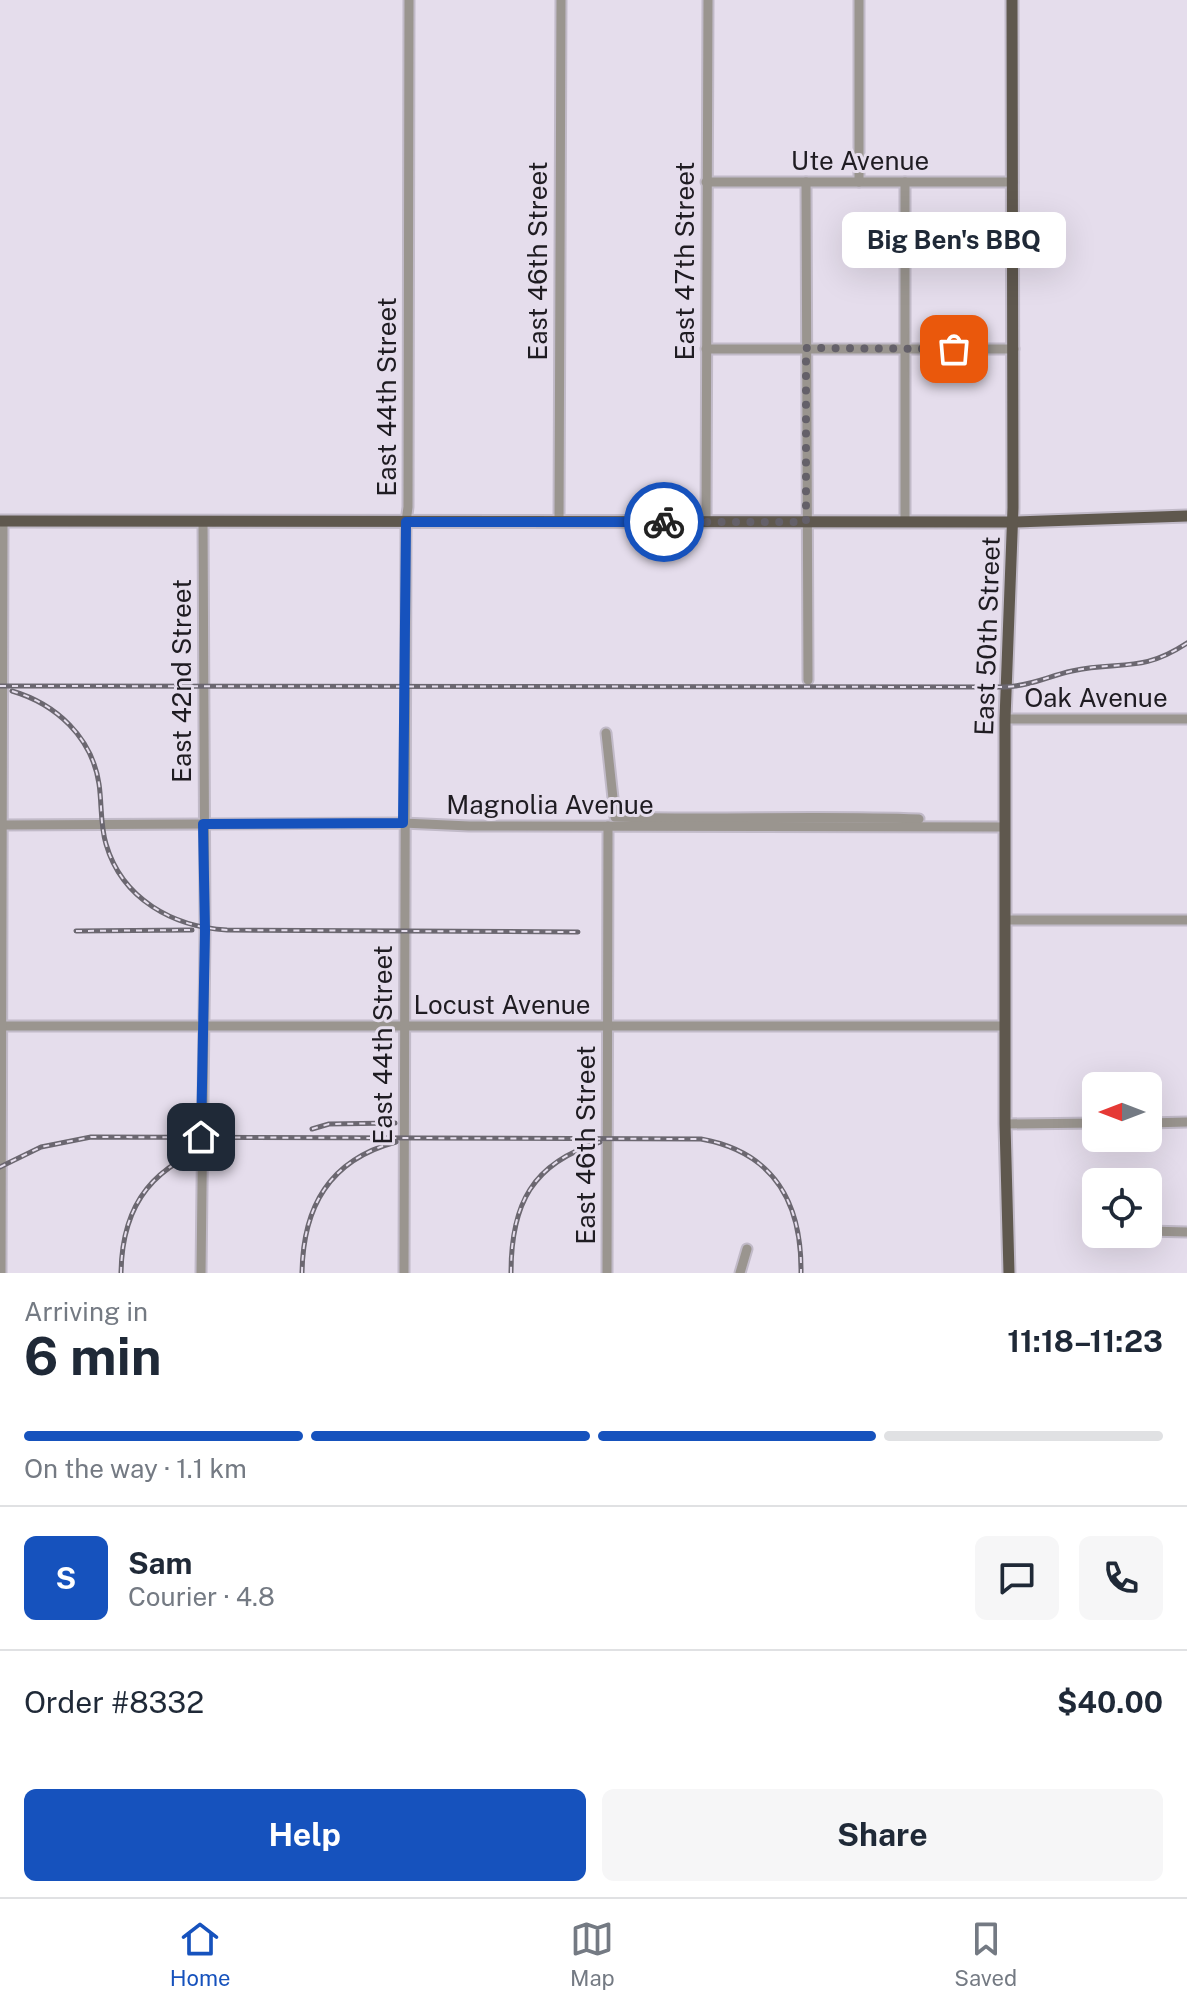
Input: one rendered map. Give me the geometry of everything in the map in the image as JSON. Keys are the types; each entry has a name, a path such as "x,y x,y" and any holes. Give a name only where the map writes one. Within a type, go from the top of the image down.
{"main road":[{"name":"East 50th Street","path":"1009,1273 1005,1124 1005,719 1013,522 1012,0"},
{"path":"1,521 1013,522 1187,516"}],"street":[{"name":"East 44th Street","path":"404,1273 403,823 408,476 409,0"},
{"name":"East 46th Street","path":"559,522 561,0"},
{"name":"East 47th Street","path":"706,522 708,0"},
{"path":"859,0 859,182"},
{"name":"Ute Avenue","path":"706,182 1013,182"},
{"path":"806,182 808,680"},
{"path":"905,182 905,522"},
{"path":"706,349 1014,349"},
{"path":"1,521 1,1273"},
{"name":"East 42nd Street","path":"201,1273 205,931 203,521"},
{"name":"Oak Avenue","path":"1005,719 1187,719"},
{"path":"606,733 615,817 704,820 919,819"},
{"name":"Magnolia Avenue","path":"1,825 403,823 907,829 1005,827"},
{"name":"East 46th Street","path":"607,1273 608,826"},
{"path":"1005,920 1187,920"},
{"name":"Locust Avenue","path":"1,1026 1005,1026"},
{"path":"1162,1123 1187,1122"},
{"path":"1005,1124 1082,1123"},
{"path":"1162,1231 1187,1232"},
{"path":"740,1273 747,1249"}],"railway":[{"path":"0,686 1005,687 1089,668 1143,663 1171,653 1187,643"},
{"path":"12,691 43,704 80,737 95,767 104,836 114,863 137,895 169,916 207,928 227,930 578,932"},
{"path":"76,931 192,930"},
{"path":"312,1129 329,1124 395,1123"},
{"path":"0,1167 41,1147 91,1137 701,1139 748,1156 779,1185 796,1224 801,1273"},
{"path":"302,1273 308,1227 324,1190 353,1161 396,1142"},
{"path":"511,1273 515,1226 530,1190 542,1174 557,1162 600,1142"},
{"path":"121,1273 128,1226 147,1189 178,1162 222,1143"}],"way so far":[{"path":"664,522 806,522 806,348 954,349"}],"place":[{"name":"Big Ben's BBQ","path":"954,349"}],"route":[{"path":"201,1137 205,931 203,824 403,823 406,522 664,522"}]}
